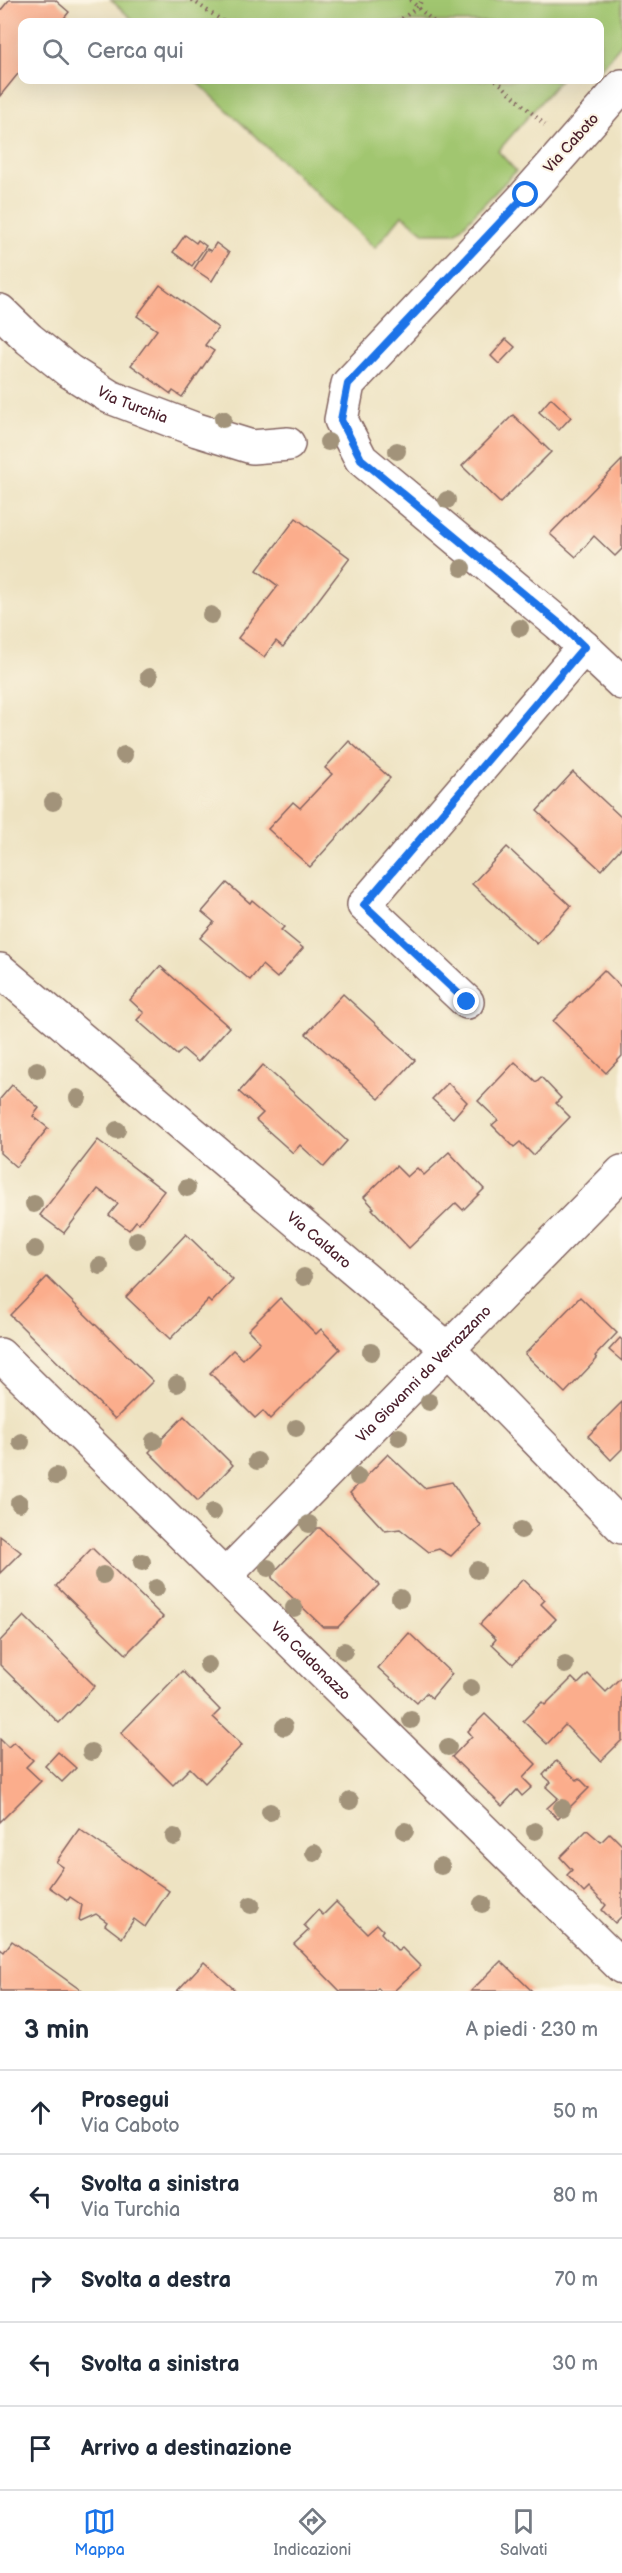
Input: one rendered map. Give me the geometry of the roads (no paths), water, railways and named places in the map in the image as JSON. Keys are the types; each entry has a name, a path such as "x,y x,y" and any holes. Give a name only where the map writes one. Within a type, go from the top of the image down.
{"street":[{"name":"Via Caboto","path":"584,647 560,624 361,459 341,420 348,384 526,195 622,86"},
{"name":"Via Turchia","path":"0,311 29,339 69,371 110,397 187,427 252,447 288,444"},
{"path":"467,1002 364,905 584,647 622,683"},
{"name":"Via Caldaro","path":"0,970 449,1350 622,1527"},
{"name":"Via Giovanni da Verrazzano","path":"226,1575 622,1172"},
{"name":"Via Caldonazzo","path":"0,1355 622,1967"}]}
